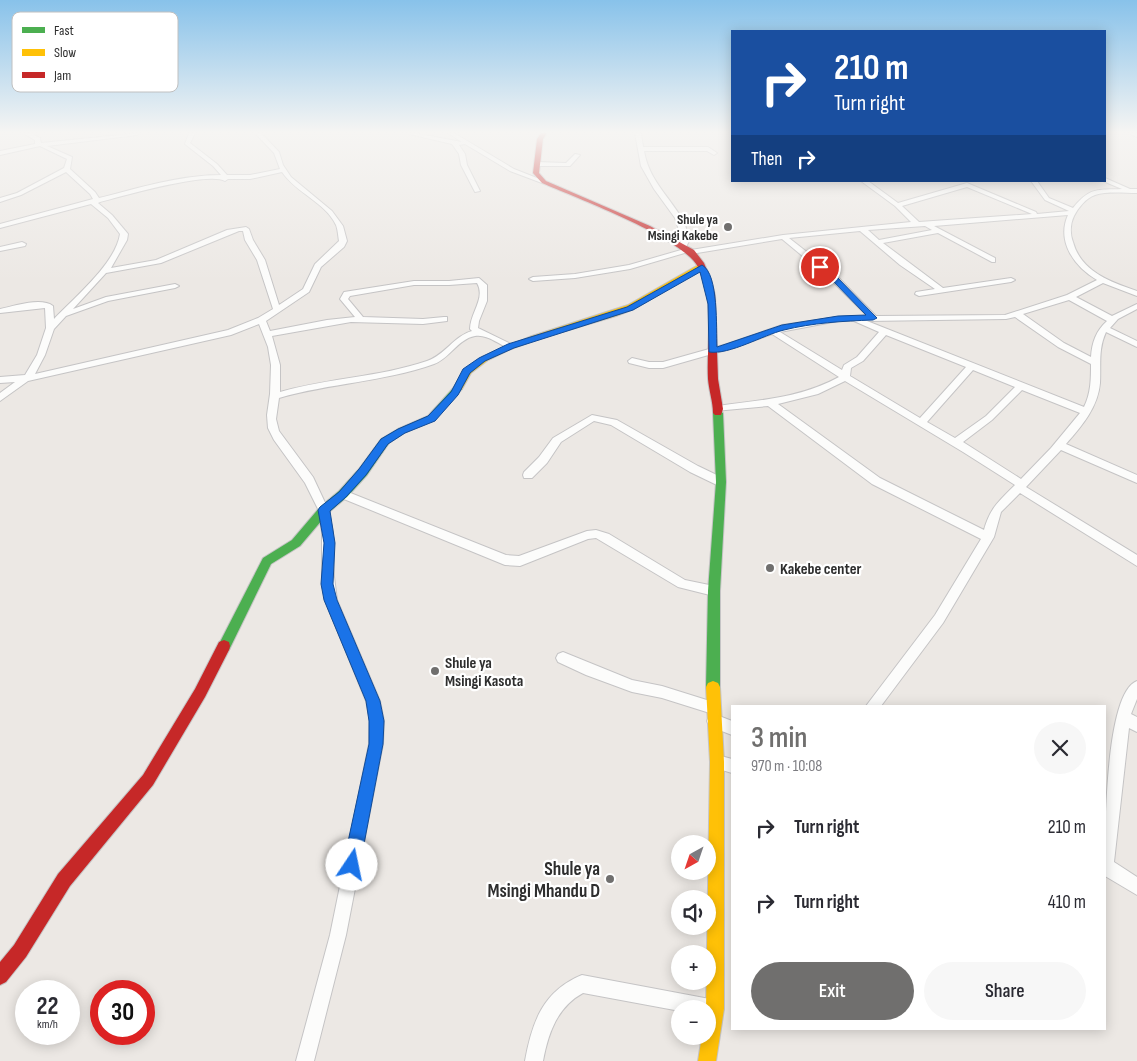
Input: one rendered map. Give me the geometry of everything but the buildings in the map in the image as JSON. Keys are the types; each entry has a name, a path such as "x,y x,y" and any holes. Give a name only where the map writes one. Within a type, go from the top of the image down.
{"street":[{"path":"0,200 19,194 42,183"},
{"path":"50,328 104,270 118,252 124,234 106,210 95,201 93,193 81,183"},
{"path":"0,226 173,183"},
{"path":"0,380 28,378 231,332 261,320 277,310 306,290 318,266 343,241 340,226 330,212 295,183"},
{"path":"473,183 477,191"},
{"path":"545,183 648,227 687,250 702,267 707,279 712,304 713,379 718,410 722,482 714,591 713,714 717,762 715,1000"},
{"path":"654,183 678,218 686,239 687,250"},
{"path":"866,183 897,205 917,224"},
{"path":"897,205 967,185 982,183"},
{"path":"1035,183 1047,198 1073,212"},
{"path":"1112,183 1135,191"},
{"path":"967,185 1038,215"},
{"path":"1135,191 1096,192 1086,196 1073,212 1066,226 1070,244 1083,266 1103,280 1137,294"},
{"path":"533,279 576,276 630,267 687,250 783,237 1073,212"},
{"path":"926,224 992,260"},
{"path":"104,270 149,264 168,259 231,231 246,229 249,240 261,260 277,310"},
{"path":"862,229 912,271 941,290"},
{"path":"878,242 940,231"},
{"path":"783,237 832,276 873,318"},
{"path":"0,249 22,244"},
{"path":"0,976 20,951 64,880 148,780 200,693 267,561 296,543 324,510 343,494 363,472 385,441 401,431 431,418 459,387 461,378 472,366 511,346 630,308 702,267"},
{"path":"360,319 344,299 347,294 414,283 449,283 479,280 483,285 481,292 483,301 474,328 480,333 511,346"},
{"path":"919,294 1011,280"},
{"path":"632,361 649,365 663,365 730,346 772,331 829,320 1006,317 1018,315 1070,297 1103,280"},
{"path":"62,316 106,299 175,286"},
{"path":"1070,297 1137,344"},
{"path":"0,312 48,305 50,328 41,355 28,378 10,388 0,398"},
{"path":"874,705 939,619 988,537 990,525 997,509 1059,445 1086,412 1093,397 1096,340 1108,324 1137,306"},
{"path":"1018,315 1061,345 1094,362"},
{"path":"268,334 332,321 360,319 420,323 444,319"},
{"path":"853,319 1086,412"},
{"path":"261,320 268,334 276,363 275,396 272,409 273,429 318,496 324,510 329,543 327,584 341,629 373,701 376,721 376,744 338,935 305,1061"},
{"path":"772,331 792,341 845,377 920,423 956,442 1020,486 1137,561"},
{"path":"718,410 785,401 825,390 845,377 847,367 860,359 885,331"},
{"path":"275,396 307,386 424,364 447,354 465,337 480,333"},
{"path":"920,423 972,366"},
{"path":"956,442 988,418 1020,387"},
{"path":"769,402 876,481 988,537"},
{"path":"528,475 543,460 557,440 592,418 614,422 722,482"},
{"path":"1059,445 1137,479"},
{"path":"343,494 505,560 520,561 587,535 596,534 605,537 682,584 714,591"},
{"path":"563,658 632,686 662,692 713,714 731,727"},
{"path":"1106,859 1123,717 1126,705 1137,687"},
{"path":"1123,717 1137,725"},
{"path":"717,762 731,766"},
{"path":"1106,868 1137,887"},
{"path":"534,1061 537,1042 545,1022 562,996 582,984 671,1001"},
{"path":"707,1061 709,1045"}],"traffic: fast":[{"path":"224,646 267,561 296,543 324,510 343,494 363,472 385,441 401,431 431,418 459,387"},
{"path":"713,687 714,591 721,482 718,413"}],"traffic: slow":[{"path":"459,387 468,372 485,359 508,347 631,307 701,267"},
{"path":"707,1061 715,1009 717,762 713,687"}],"traffic: jam":[{"path":"545,183 648,227 691,252 701,265 708,280 713,312 713,379 718,413"},
{"path":"0,976 20,951 64,880 148,780 200,693 224,646"}],"place":[{"name":"Shule ya Msingi Kakebe","path":"728,227"},
{"name":"Kakebe center","path":"770,568"},
{"name":"Shule ya Msingi Kasota","path":"435,671"},
{"name":"Shule ya Msingi Mhandu D","path":"610,879"}],"route":[{"path":"352,865 376,744 376,721 373,701 330,600 327,584 329,543 324,510 343,494 363,472 385,441 401,431 423,424 441,409 459,387 461,378 466,371 472,366 511,346 640,304 702,267 707,279 712,304 712,350 730,346 782,328 838,319 873,318 832,276 820,267"}]}
